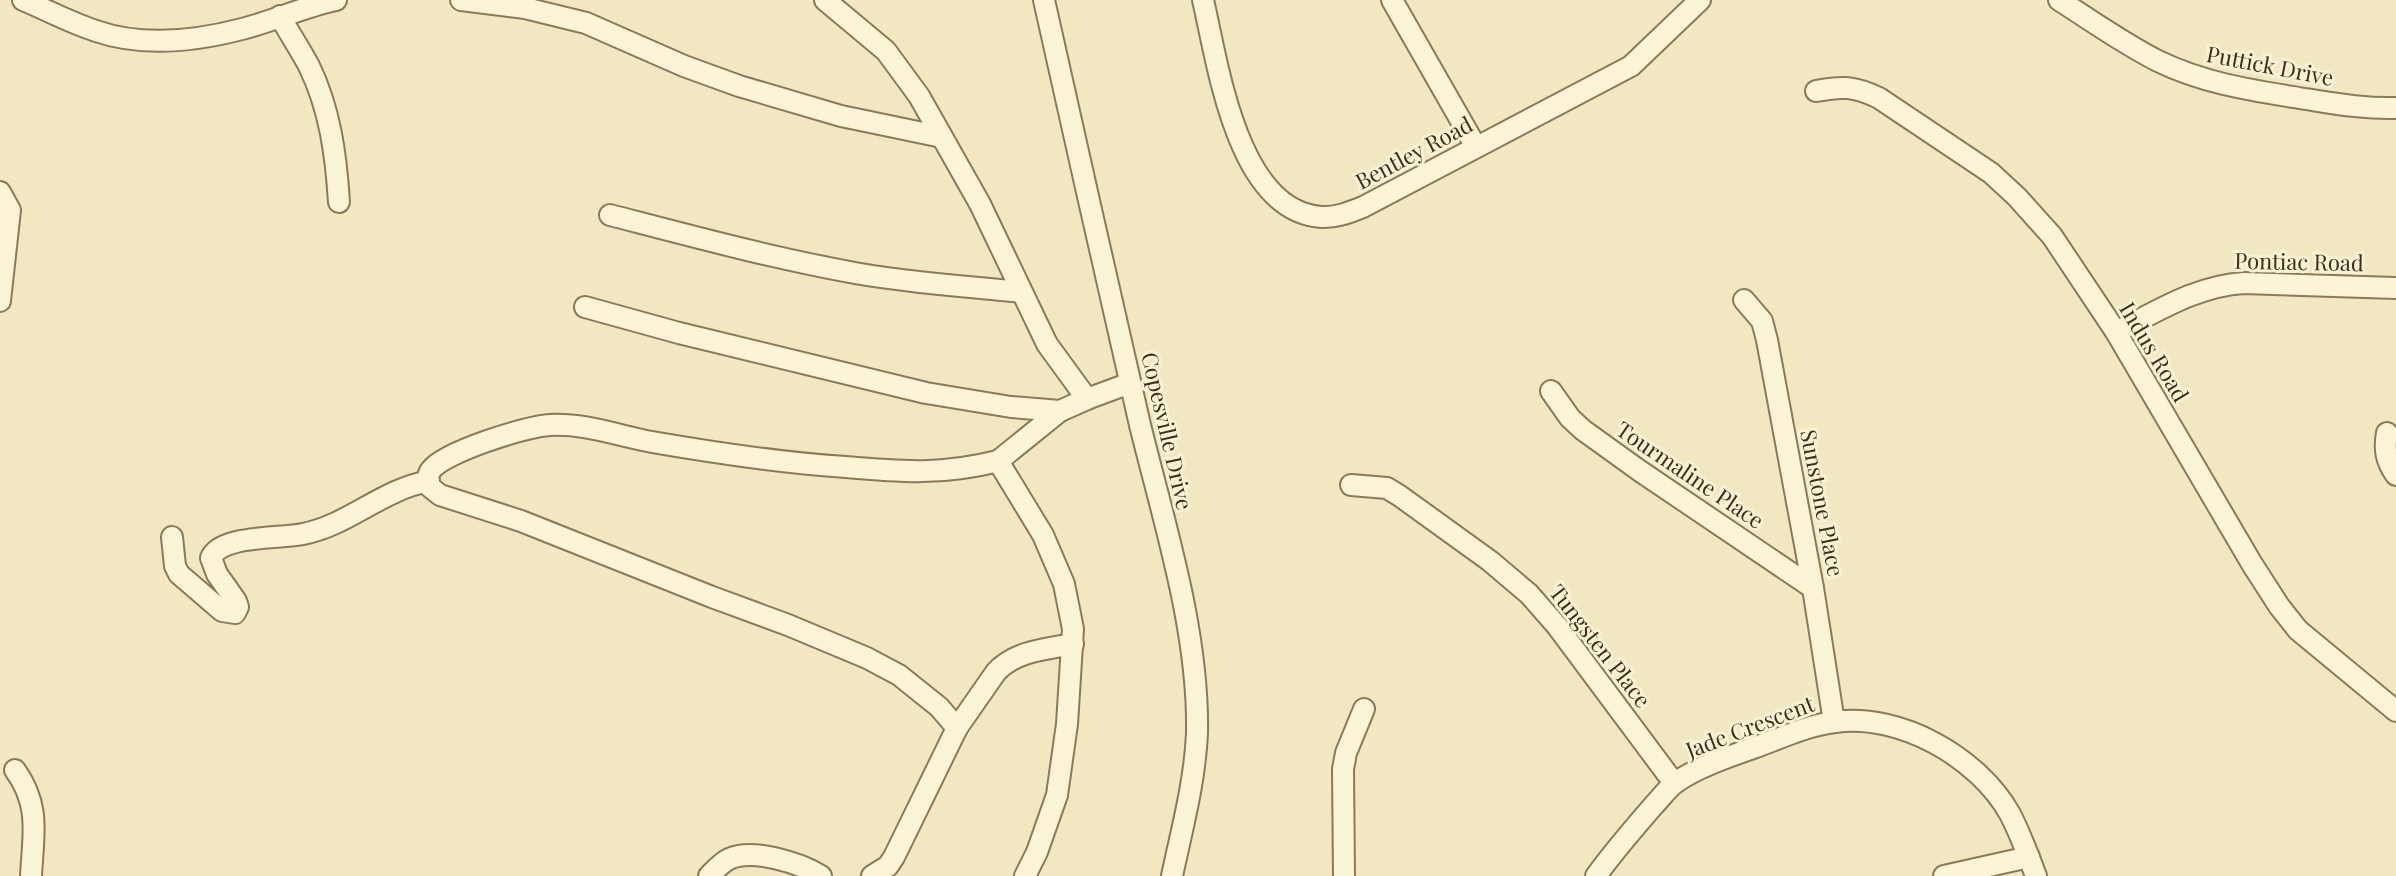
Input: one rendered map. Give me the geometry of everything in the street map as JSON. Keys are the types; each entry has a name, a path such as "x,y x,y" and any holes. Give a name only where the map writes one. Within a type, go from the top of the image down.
{"street":[{"path":"23,0 73,22 122,38 180,40 243,29 336,0"},
{"path":"461,0 525,8 586,23 684,66 739,86 841,116 942,137"},
{"name":"Copesville Drive","path":"1044,0 1182,598 1196,694 1197,734 1192,779 1172,876"},
{"name":"Bentley Road","path":"1203,0 1224,92 1249,158 1265,186 1288,206 1311,216 1325,217 1363,207 1631,66 1700,0"},
{"path":"1392,0 1476,147"},
{"name":"Puttick Drive","path":"2059,0 2135,48 2189,75 2266,93 2367,108 2396,108"},
{"path":"837,4 886,51 919,96 980,204 1047,344 1087,399"},
{"path":"280,16 321,95 331,130 339,202"},
{"name":"Indus Road","path":"1816,91 1847,87 1861,89 1879,98 1991,173 2017,197 2052,236 2116,332 2279,606 2298,630 2396,711"},
{"path":"0,192 10,210 0,301"},
{"path":"610,215 765,255 857,273 1020,292"},
{"name":"Pontiac Road","path":"2116,332 2187,296 2223,284 2396,288"},
{"name":"Sunstone Place","path":"1744,300 1762,321 1767,340 1813,588 1834,722"},
{"path":"585,307 926,393 1011,407 1060,411"},
{"path":"957,728 939,707 899,675 867,658 534,526 440,495 430,487 429,473 453,453 550,425 598,430 651,442 801,464 936,472 998,461 1060,411 1130,383"},
{"name":"Tourmaline Place","path":"1551,391 1570,418 1583,430 1813,588"},
{"path":"2387,433 2385,447 2396,475"},
{"path":"998,461 1043,535 1064,584 1073,629 1064,757 1057,795 1025,876"},
{"path":"172,537 175,566 179,574 222,611 235,613 238,607 236,601 213,565 211,558 216,549 231,542 286,537 325,528 388,493 429,481"},
{"name":"Tungsten Place","path":"1351,485 1387,488 1490,561 1529,594 1557,626 1674,783"},
{"path":"872,876 888,866 894,857 957,728 1003,664 1018,656 1073,644"},
{"path":"1344,876 1343,769 1346,753 1364,709"},
{"name":"Jade Crescent","path":"1596,876 1674,783 1790,734 1834,722 1866,721 1895,726 1929,739 1983,780 2009,813 2032,866"},
{"path":"15,770 25,784 34,812 31,876"},
{"path":"709,876 730,859 746,855 797,864 821,876"},
{"path":"1944,876 2032,866"}]}
